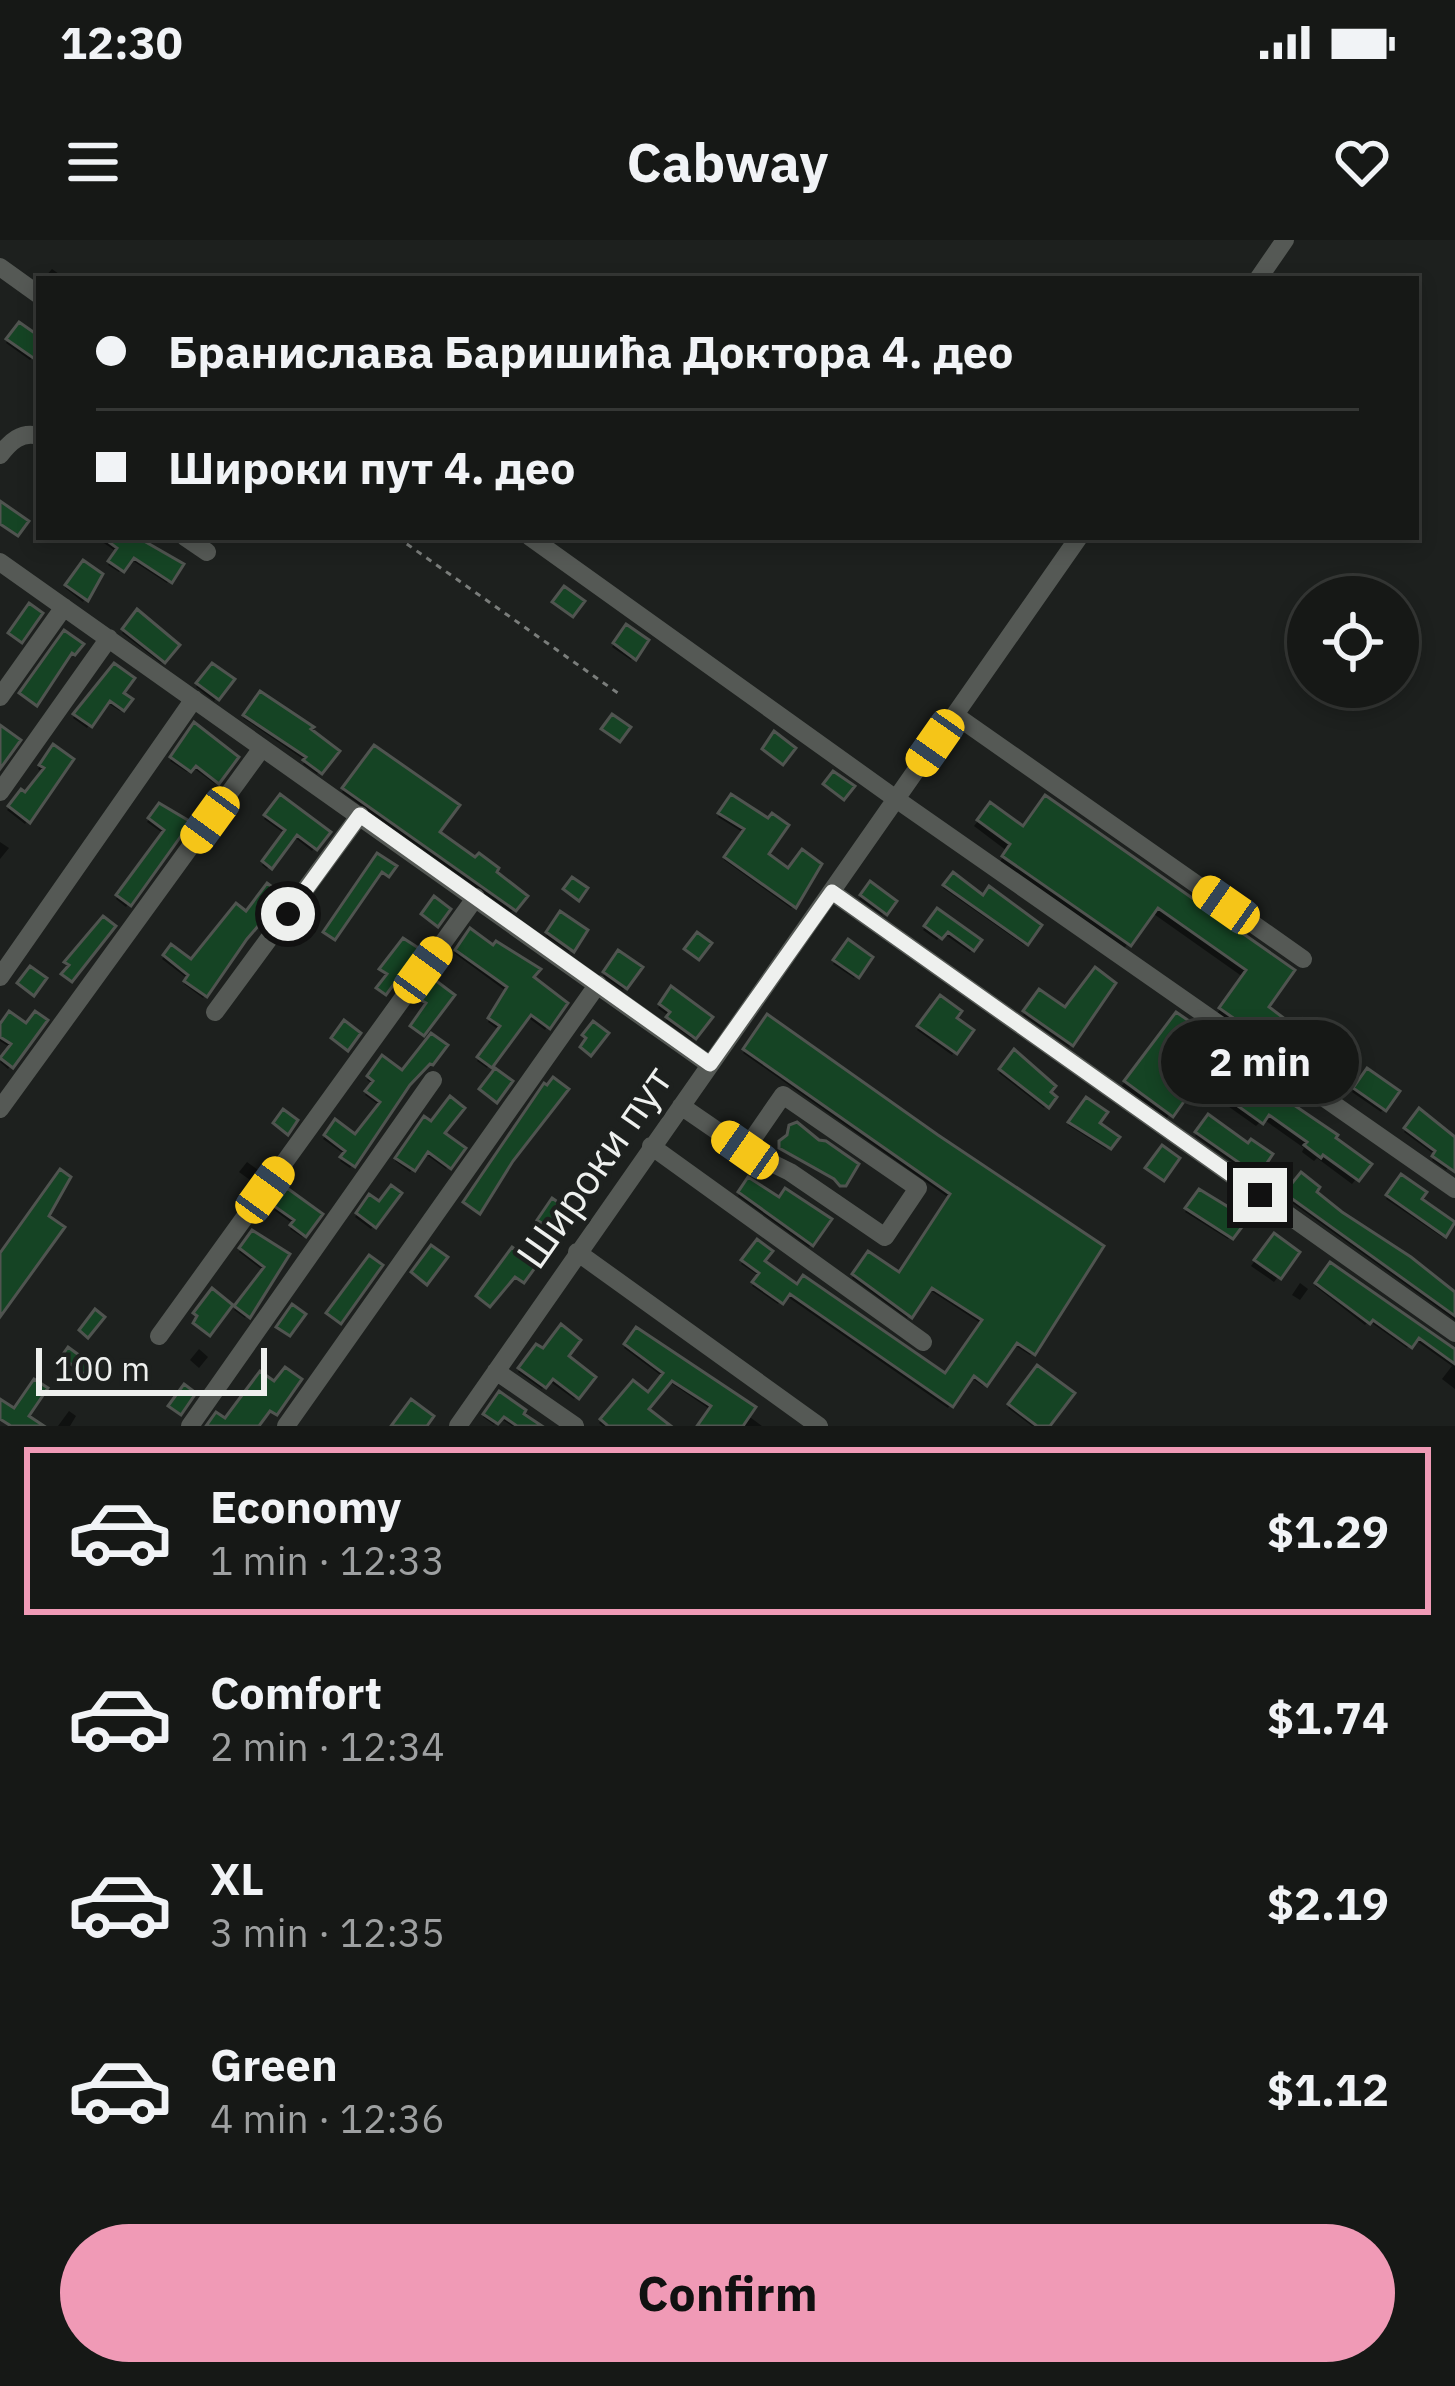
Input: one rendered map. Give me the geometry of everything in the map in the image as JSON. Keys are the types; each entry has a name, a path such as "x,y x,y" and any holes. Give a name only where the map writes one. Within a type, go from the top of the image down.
{"street":[{"path":"1260,276 1285,240"},
{"path":"0,267 36,293"},
{"path":"0,455 14,440 36,435"},
{"path":"189,540 207,553"},
{"path":"534,540 1455,1189"},
{"name":"Широки пут","path":"458,1426 1077,540"},
{"path":"0,562 710,1064"},
{"path":"0,697 64,607"},
{"path":"0,792 109,638"},
{"path":"3,973 194,699"},
{"path":"955,716 1303,959"},
{"path":"0,1108 262,748"},
{"path":"215,1012 360,815"},
{"path":"832,892 1455,1333"},
{"path":"159,1336 476,897"},
{"path":"286,1426 598,984"},
{"path":"190,1426 433,1080"},
{"path":"681,1106 745,1150 790,1172 885,1237 918,1188 783,1095 745,1150"},
{"path":"651,1146 922,1342"},
{"path":"577,1252 819,1426"},
{"path":"496,1371 575,1426"}],"path":[{"path":"401,540 622,696"}],"building":[{"path":"19,322 36,334 36,360 6,339"},
{"path":"0,501 29,521 18,536 0,524"},
{"path":"106,540 142,540 184,564 172,583 134,558 124,572 108,561 117,548"},
{"path":"83,560 103,574 88,601 65,585"},
{"path":"564,586 585,601 573,617 552,602"},
{"path":"29,603 43,613 22,643 8,633"},
{"path":"137,609 180,645 165,663 122,629"},
{"path":"626,624 649,640 636,660 613,643"},
{"path":"64,630 84,644 72,653 37,706 19,693"},
{"path":"114,663 135,678 124,693 133,699 124,711 110,701 92,727 73,714"},
{"path":"212,663 235,679 219,700 196,683"},
{"path":"260,691 340,751 322,774 303,760 306,757 243,715"},
{"path":"612,714 631,727 620,742 601,729"},
{"path":"194,722 239,757 219,784 196,766 191,772 170,757"},
{"path":"0,725 21,740 0,769"},
{"path":"774,731 796,748 783,765 762,749"},
{"path":"53,744 74,759 30,823 8,806 44,768 39,765"},
{"path":"374,745 460,805 440,832 475,857 479,853 528,896 516,911 342,788"},
{"path":"833,771 855,786 844,800 823,784"},
{"path":"280,794 331,832 317,850 297,835 272,869 262,861 285,830 264,815"},
{"path":"731,794 768,818 772,813 789,825 769,854 788,868 802,849 822,864 796,908 724,857 744,829 718,813"},
{"path":"1045,795 1295,970 1269,1007 1297,1028 1303,1019 1320,1032 1300,1060 1219,1008 1246,970 1158,908 1131,946 1002,856 1010,844 977,820 990,802 1023,826"},
{"path":"159,803 191,822 131,906 116,895 164,830 148,818"},
{"path":"377,853 397,866 389,877 382,872 335,940 323,932"},
{"path":"953,872 983,895 989,886 1042,925 1028,945 943,885"},
{"path":"572,877 588,888 579,901 563,889"},
{"path":"870,881 897,901 887,915 860,895"},
{"path":"267,883 284,896 207,997 184,981 188,975 163,955 171,944 191,959 236,903 246,911"},
{"path":"434,896 451,909 438,927 421,914"},
{"path":"937,908 982,940 974,951 948,932 942,939 924,926"},
{"path":"560,911 588,930 574,952 546,932"},
{"path":"103,916 116,926 72,982 61,974 69,965 64,962"},
{"path":"470,928 541,969 534,977 568,1003 550,1029 531,1015 492,1068 477,1057 500,1026 488,1018 507,987 455,950"},
{"path":"697,932 712,943 699,960 684,949"},
{"path":"403,938 420,949 386,995 376,988 387,974 379,969"},
{"path":"848,939 873,957 859,978 833,960"},
{"path":"618,950 643,967 627,989 603,972"},
{"path":"30,966 47,978 34,996 17,983"},
{"path":"1095,967 1116,983 1073,1046 1023,1011 1039,989 1065,1007"},
{"path":"435,980 455,995 424,1036 410,1026"},
{"path":"671,986 713,1017 696,1039 666,1017 670,1012 659,1004"},
{"path":"940,995 962,1011 957,1018 974,1030 957,1054 917,1026"},
{"path":"9,1011 26,1023 35,1011 48,1020 13,1068 0,1058 11,1044 0,1037 0,1024"},
{"path":"1176,1012 1288,1089 1282,1097 1372,1164 1359,1181 1323,1155 1321,1158 1269,1115 1263,1124 1200,1079 1173,1117 1124,1081"},
{"path":"767,1014 1104,1246 1035,1355 1017,1343 987,1386 974,1376 953,1407 790,1294 783,1304 752,1282 759,1273 741,1260 757,1239 773,1251 765,1261 797,1284 803,1275 945,1373 982,1320 932,1288 912,1318 852,1274 868,1251 899,1272 950,1194 743,1049"},
{"path":"344,1020 361,1033 348,1051 331,1038"},
{"path":"593,1021 609,1033 591,1056 580,1047"},
{"path":"431,1033 448,1045 410,1085 355,1167 340,1157 345,1151 324,1135 335,1119 355,1134 380,1102 365,1091 373,1081 367,1076 382,1055 402,1070"},
{"path":"1014,1049 1056,1086 1051,1092 1057,1097 1049,1108 999,1069"},
{"path":"495,1068 513,1081 497,1103 479,1089"},
{"path":"1367,1068 1400,1091 1386,1111 1353,1088"},
{"path":"553,1077 569,1089 513,1161 480,1214 463,1202 544,1083"},
{"path":"450,1096 465,1108 445,1133 466,1148 451,1169 428,1152 415,1171 395,1158 424,1116 431,1121"},
{"path":"1086,1097 1108,1112 1100,1123 1120,1137 1111,1149 1068,1122"},
{"path":"1419,1108 1455,1137 1455,1172 1404,1128"},
{"path":"283,1109 298,1120 288,1135 273,1123"},
{"path":"1208,1114 1248,1143 1251,1139 1273,1154 1258,1176 1195,1132"},
{"path":"797,1122 859,1164 846,1186 779,1148 789,1125"},
{"path":"1162,1145 1180,1158 1164,1181 1145,1168"},
{"path":"60,1169 71,1177 49,1216 65,1227 0,1317 0,1253"},
{"path":"1301,1172 1342,1212 1455,1292 1455,1316 1284,1193"},
{"path":"1401,1174 1427,1192 1422,1199 1455,1222 1446,1237 1386,1195"},
{"path":"748,1177 779,1197 785,1188 832,1219 813,1246 738,1192"},
{"path":"391,1185 402,1193 376,1228 356,1213 369,1194 379,1201"},
{"path":"287,1188 323,1214 306,1237 290,1225 294,1220 274,1206"},
{"path":"1199,1189 1248,1219 1233,1239 1185,1208"},
{"path":"552,1198 572,1212 558,1234 537,1220"},
{"path":"252,1230 290,1254 250,1318 234,1306 264,1267 239,1248"},
{"path":"1274,1233 1300,1252 1281,1279 1254,1260"},
{"path":"431,1245 448,1257 427,1285 411,1272"},
{"path":"512,1247 537,1265 524,1283 515,1277 490,1307 476,1296"},
{"path":"369,1255 383,1265 341,1324 326,1313"},
{"path":"1330,1262 1455,1349 1455,1364 1419,1338 1412,1348 1373,1320 1370,1324 1315,1283"},
{"path":"212,1288 233,1305 210,1336 193,1323 197,1316 193,1313"},
{"path":"292,1304 306,1314 290,1336 276,1327"},
{"path":"95,1309 105,1317 88,1338 79,1330"},
{"path":"561,1324 581,1340 569,1356 596,1377 579,1399 553,1379 546,1388 518,1368 536,1344 543,1348"},
{"path":"636,1327 756,1407 743,1426 697,1426 711,1406 672,1381 649,1409 671,1426 608,1426 600,1419 633,1380 648,1392 663,1373 624,1344"},
{"path":"68,1347 94,1366 87,1376 61,1357"},
{"path":"1037,1365 1075,1393 1050,1426 1037,1426 1008,1404"},
{"path":"285,1367 302,1379 277,1415 270,1411 259,1426 206,1426 216,1412 225,1418 260,1371 274,1381"},
{"path":"34,1379 48,1388 29,1416 44,1426 11,1426 0,1419 0,1399 14,1408"},
{"path":"184,1384 196,1393 181,1415 168,1406"},
{"path":"499,1391 542,1426 517,1426 504,1417 498,1424 483,1414"},
{"path":"411,1399 434,1416 427,1426 391,1426"}],"route":[{"path":"288,914 360,815 710,1064 832,892 1260,1195"}]}
